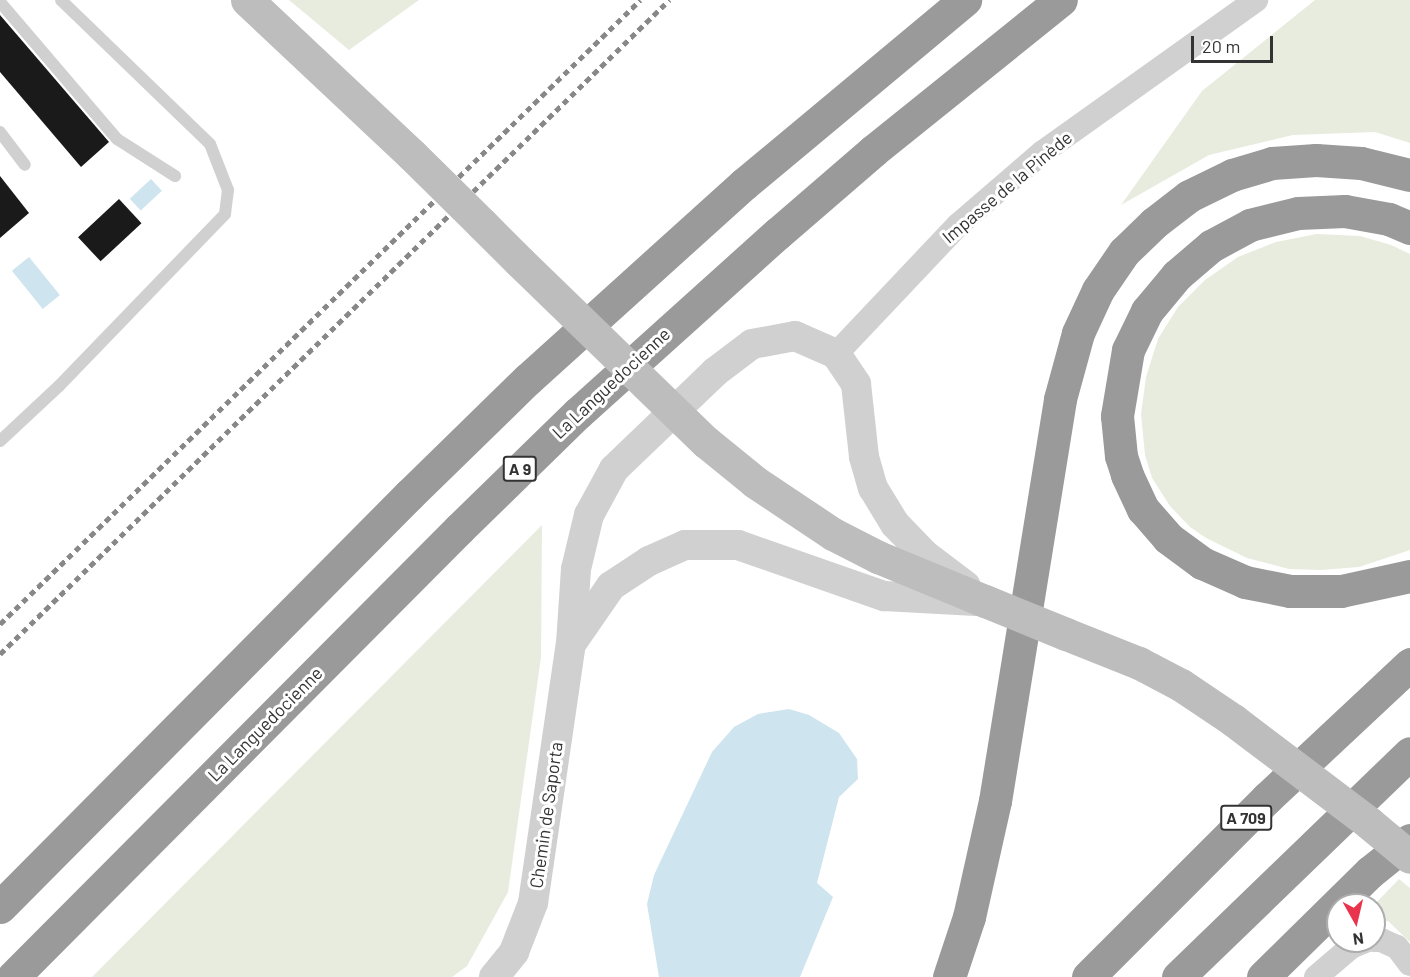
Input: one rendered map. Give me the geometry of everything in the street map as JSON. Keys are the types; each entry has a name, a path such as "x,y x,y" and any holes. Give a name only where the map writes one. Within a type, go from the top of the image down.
{"highway":[{"path":"0,907 409,495 528,379 744,184 965,0"},
{"name":"La Languedocienne","path":"13,977 459,528 578,413 873,151 1061,0"},
{"path":"949,977 969,917 995,801 1060,399 1078,333 1098,290 1124,252 1154,223 1189,196 1232,175 1272,164 1316,160 1361,163 1410,175"},
{"path":"1410,228 1389,219 1345,211 1298,213 1250,225 1211,246 1177,275 1147,311 1128,350 1117,416 1121,456 1143,509 1168,538 1202,563 1245,582 1290,591 1341,591 1410,576"},
{"name":"A 709","path":"1088,977 1267,798 1410,664"},
{"path":"1178,977 1410,753"},
{"path":"1263,977 1370,872 1410,840"}],"main road":[{"path":"247,0 412,155 706,442 755,482 833,534 878,557 1139,663 1181,685 1233,720 1369,823 1410,858"}],"street":[{"name":"Impasse de la Pinède","path":"836,354 958,225 1043,152 1256,0"},
{"name":"Chemin de Saporta","path":"494,977 514,952 533,903 571,644 576,569 589,515 614,469 715,372 752,344 795,336 836,354"},
{"path":"836,354 856,384 864,457 873,488 895,524 925,555 985,601"},
{"path":"571,644 612,586 649,561 685,545 738,545 884,596 985,601"},
{"path":"1386,942 1397,947 1410,964"},
{"path":"1316,977 1344,953"}],"lane":[{"path":"0,441 59,386 225,214 228,190 210,144 61,0"},
{"path":"0,2 117,139 175,176"},
{"path":"0,132 25,165"}],"shaded area":[{"path":"289,0 419,0 349,50"},
{"path":"1315,0 1410,0 1410,143 1375,132 1293,135 1209,155 1121,205 1202,91"},
{"path":"1317,234 1360,236 1391,245 1410,254 1410,550 1359,567 1321,570 1289,569 1247,558 1206,538 1190,527 1170,506 1152,478 1145,455 1141,414 1146,377 1158,339 1178,307 1205,280 1238,257 1276,242"},
{"path":"542,525 541,657 508,892 467,966 452,977 92,977"},
{"path":"1399,879 1410,888 1410,942 1386,921 1386,893"}],"water":[{"path":"151,179 162,191 141,210 130,199"},
{"path":"29,257 60,295 43,309 12,271"},
{"path":"789,709 809,715 839,733 857,759 858,779 839,797 817,883 833,897 800,977 659,977 647,904 654,875 712,752 734,727 758,714"}],"building":[{"path":"0,15 109,142 81,167 0,72"},
{"path":"0,176 29,213 0,238"},
{"path":"119,199 142,223 101,261 78,237"}],"railway":[{"path":"0,624 640,0"},
{"path":"0,654 669,0"}]}
